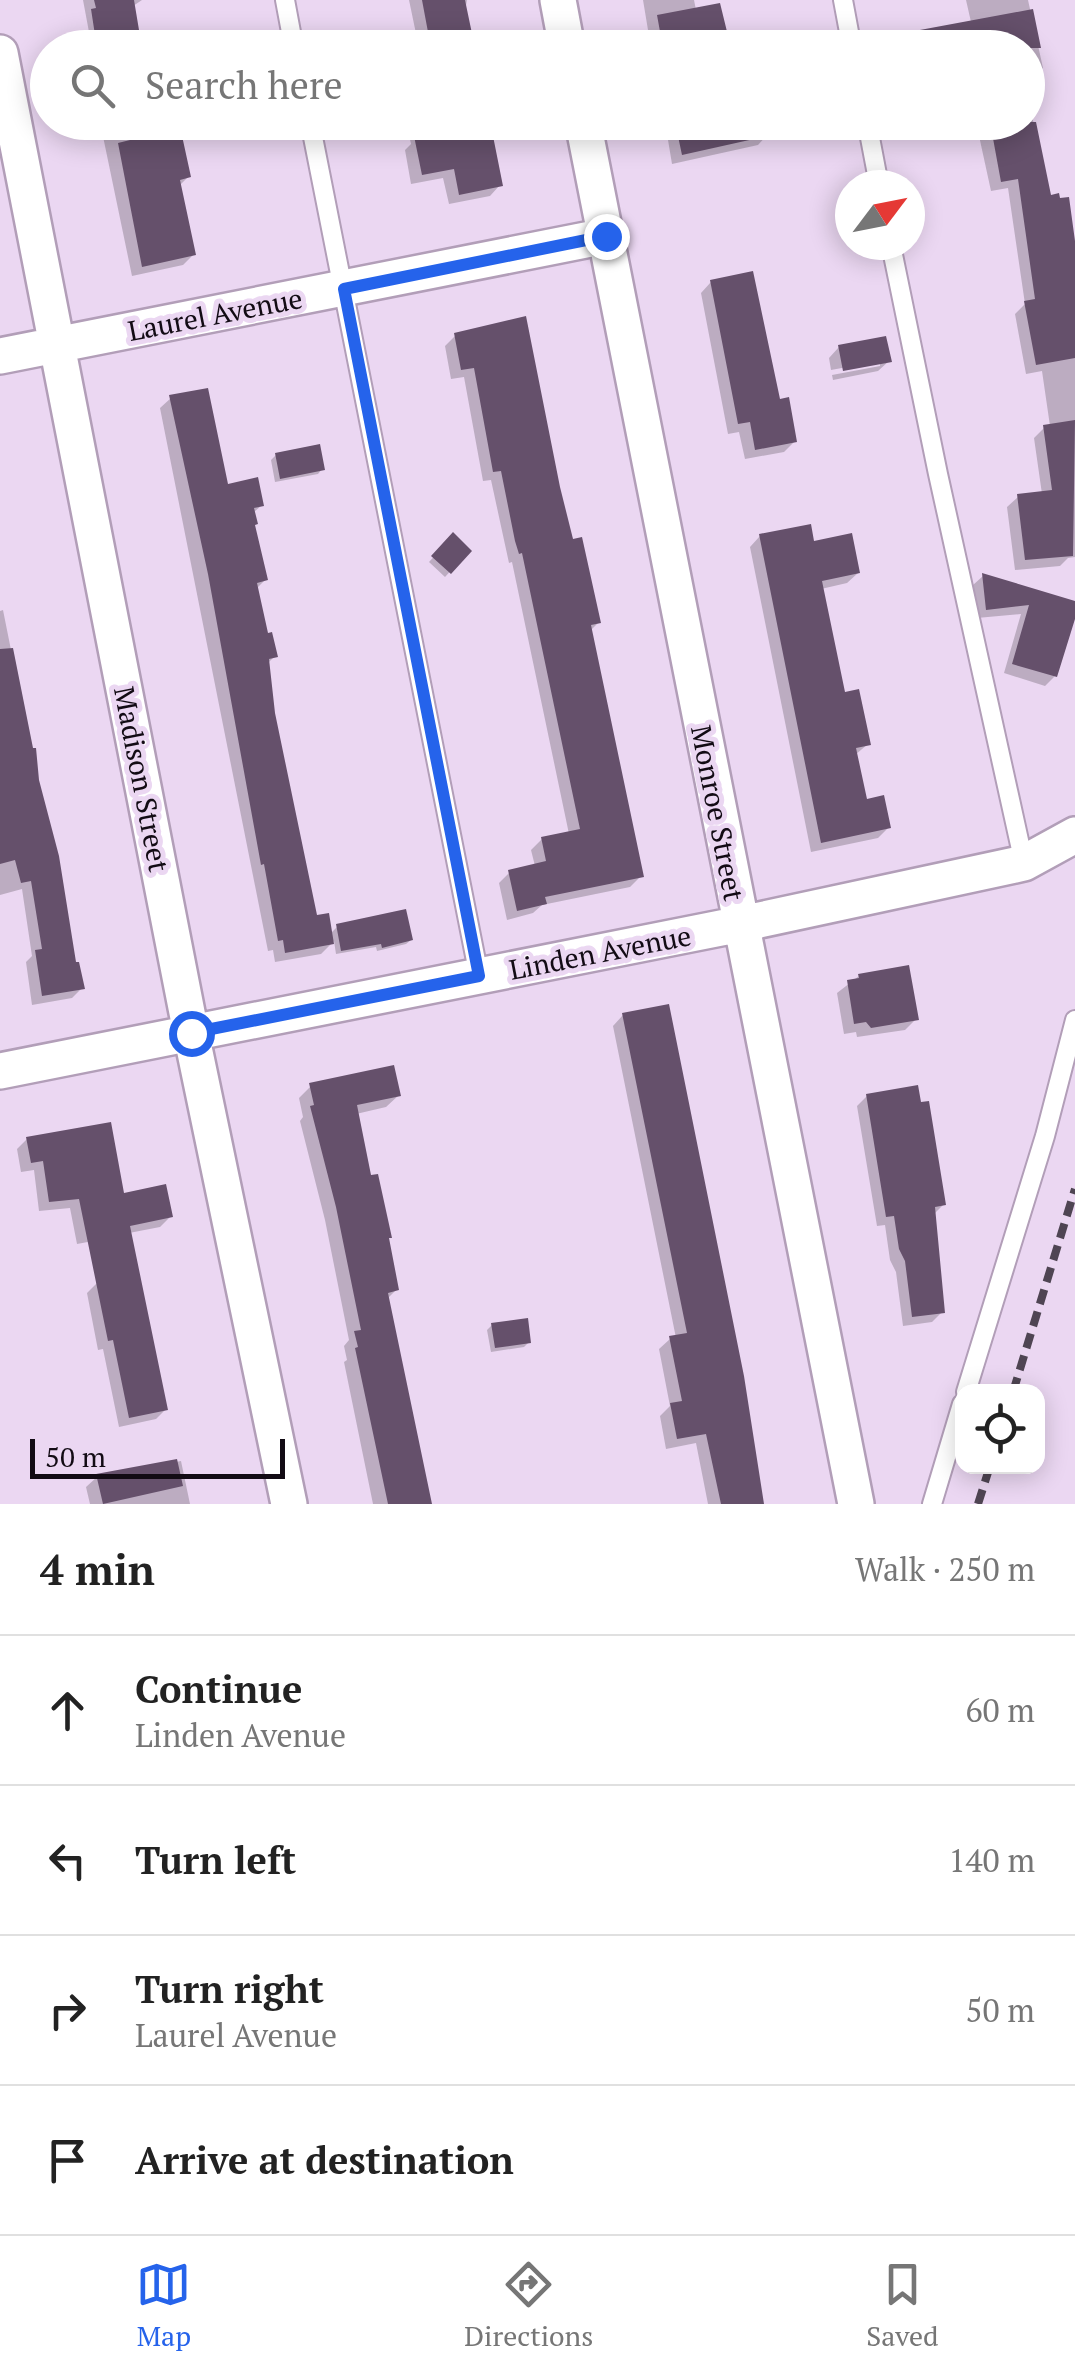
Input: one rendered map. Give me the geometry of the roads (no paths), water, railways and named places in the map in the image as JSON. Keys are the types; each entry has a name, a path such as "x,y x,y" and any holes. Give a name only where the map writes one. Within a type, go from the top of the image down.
{"street":[{"path":"558,0 564,30"},
{"name":"Madison Street","path":"0,53 191,1033 289,1504"},
{"name":"Monroe Street","path":"587,140 856,1504"},
{"name":"Laurel Avenue","path":"0,356 606,236"},
{"name":"Linden Avenue","path":"0,1071 1024,864 1075,835"}],"lane":[{"path":"285,0 291,30"},
{"path":"843,0 849,30"},
{"path":"314,140 479,976"},
{"path":"870,140 876,170"},
{"path":"894,260 1024,864"},
{"path":"968,1384 1045,1136 1075,1020"},
{"path":"932,1504 955,1427"}],"railway":[{"path":"1015,1384 1075,1189"},
{"path":"978,1504 987,1474"}]}
